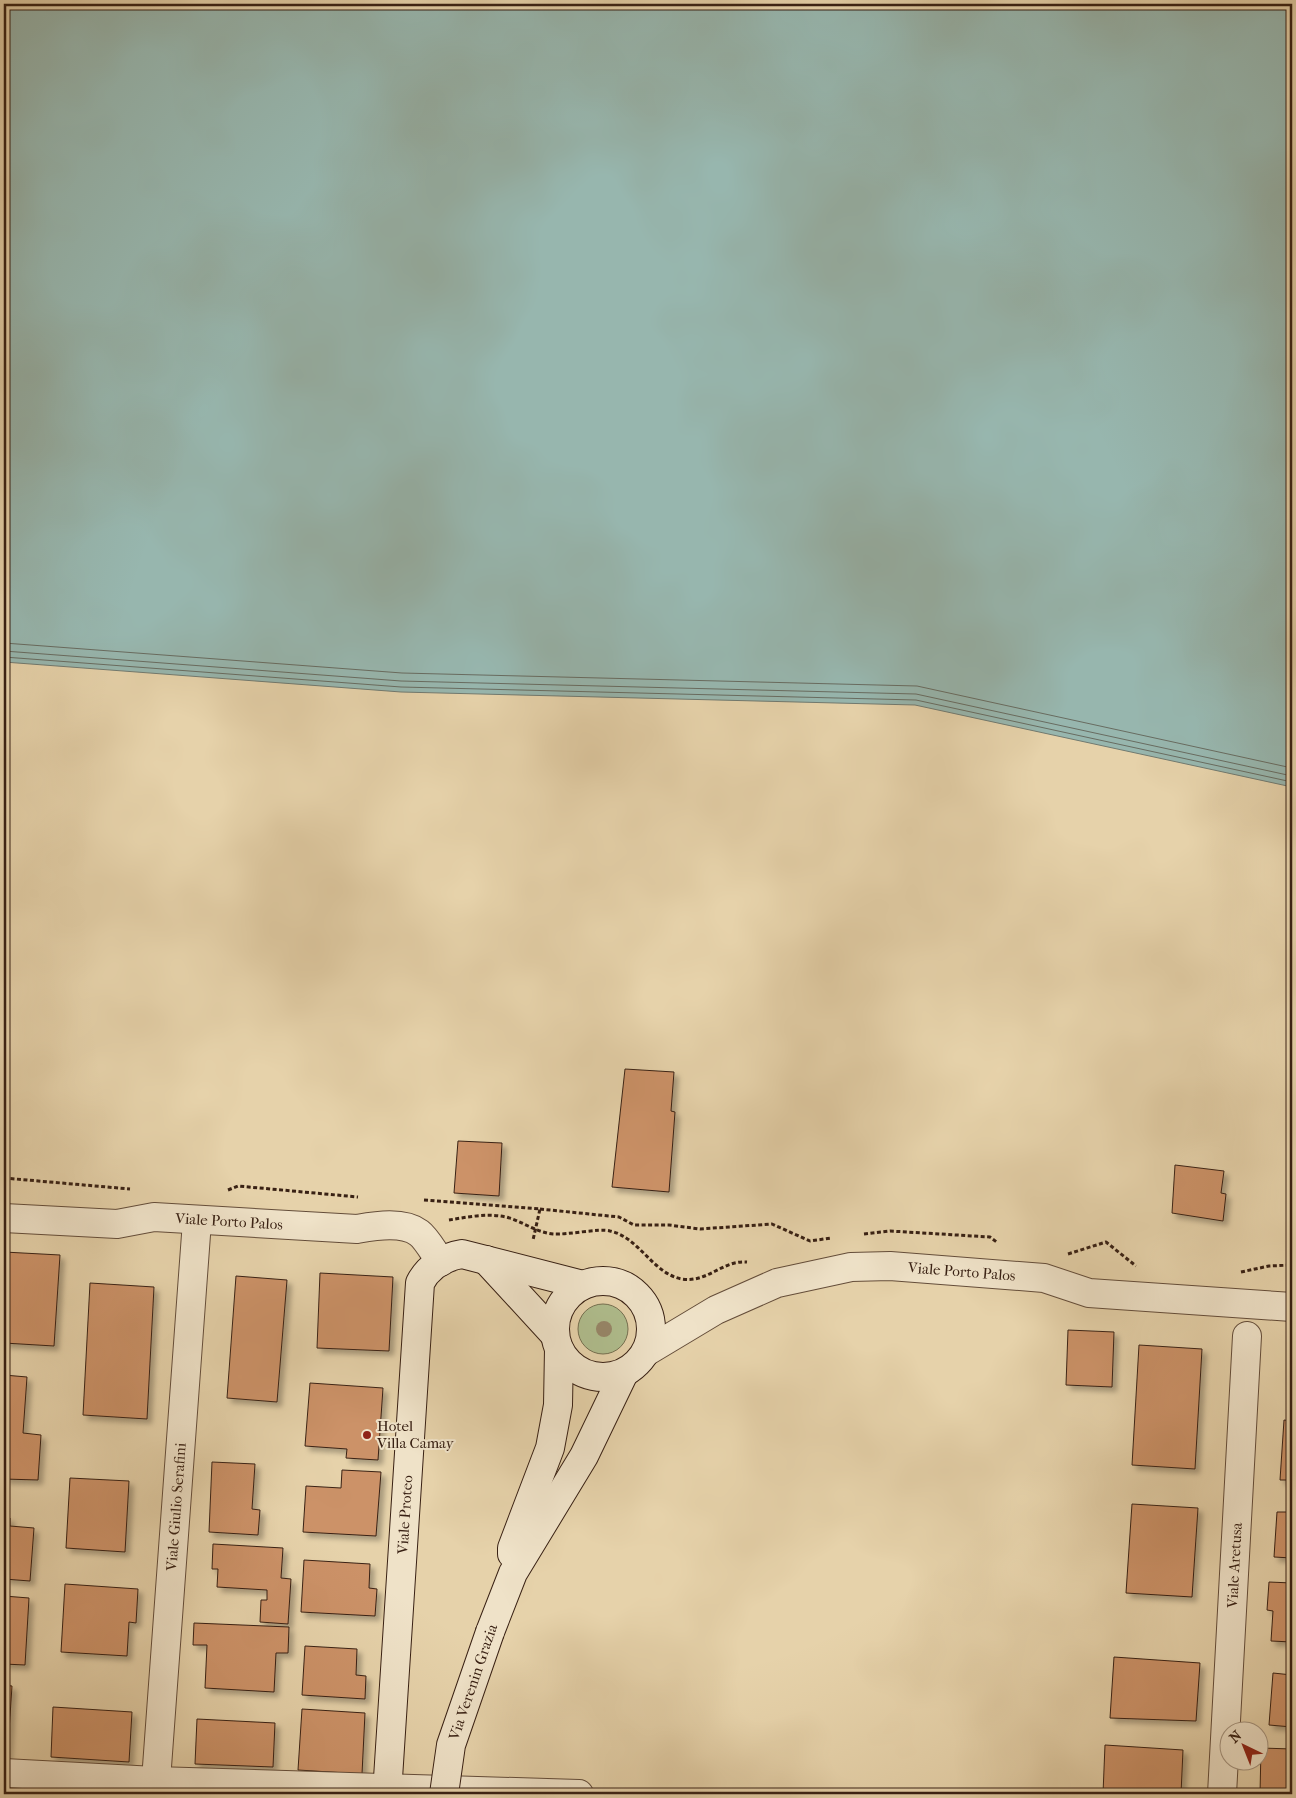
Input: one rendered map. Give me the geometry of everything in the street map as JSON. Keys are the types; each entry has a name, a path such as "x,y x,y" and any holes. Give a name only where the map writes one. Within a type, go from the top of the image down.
{"street":[{"name":"Viale Porto Palos","path":"4,1218 117,1224 154,1218 357,1229 381,1226 402,1227 419,1233 440,1262"},
{"name":"Viale Giulio Serafini","path":"155,1788 197,1221"},
{"name":"Viale Proteo","path":"387,1791 420,1283 425,1273 440,1262 450,1256 462,1254 583,1285"},
{"path":"486,1260 557,1342 568,1362 580,1371 594,1376 609,1377 624,1373 636,1364 646,1352 651,1338 652,1323 648,1308 639,1295 627,1286 613,1281 598,1280 583,1285 570,1293 561,1305 556,1319 557,1342"},
{"name":"Viale Porto Palos","path":"646,1352 716,1310 778,1283 851,1267 890,1266 1044,1278 1089,1294 1292,1308"},
{"name":"Viale Aretusa","path":"1222,1794 1247,1336"},
{"name":"Via Verenin Grazia","path":"513,1573 512,1548 550,1448 558,1405 557,1342"},
{"name":"Via Verenin Grazia","path":"444,1794 451,1745 490,1632 513,1573 584,1456 624,1373"},
{"path":"4,1772 155,1788 579,1794"}],"path":[{"path":"416,1200 540,1210 526,1270"}],"green space":[{"path":"603,1304 613,1306 621,1311 626,1319 628,1329 626,1339 621,1347 613,1352 603,1354 593,1352 585,1347 580,1339 578,1329 580,1319 585,1311 593,1306"}],"water":[{"path":"4,4 1292,4 1292,787 915,705 401,692 4,662"}],"building":[{"path":"625,1069 674,1072 671,1111 675,1112 669,1192 612,1187"},
{"path":"458,1141 502,1143 499,1196 454,1193"},
{"path":"1175,1165 1224,1171 1221,1193 1226,1194 1223,1221 1172,1213"},
{"path":"4,1252 60,1255 54,1346 4,1343"},
{"path":"320,1273 393,1277 389,1351 317,1348"},
{"path":"236,1276 287,1280 277,1402 227,1398"},
{"path":"90,1283 154,1287 147,1419 83,1415"},
{"path":"1068,1330 1114,1332 1112,1387 1066,1385"},
{"path":"1292,1342 1292,1387 1289,1387"},
{"path":"1139,1345 1202,1349 1195,1469 1132,1465"},
{"path":"4,1375 27,1377 23,1433 41,1435 38,1480 4,1479"},
{"path":"310,1383 383,1388 378,1460 346,1458 347,1449 305,1446"},
{"path":"1284,1420 1292,1421 1292,1480 1280,1480"},
{"path":"212,1462 255,1464 252,1509 260,1510 258,1535 209,1532"},
{"path":"342,1470 381,1472 376,1536 303,1532 306,1486 341,1488"},
{"path":"70,1478 129,1481 125,1552 66,1548"},
{"path":"1132,1504 1198,1508 1192,1597 1126,1593"},
{"path":"1277,1512 1292,1512 1292,1558 1274,1557"},
{"path":"4,1517 10,1518 10,1526 34,1528 30,1581 4,1579"},
{"path":"213,1544 283,1548 281,1578 291,1579 288,1624 260,1622 261,1600 267,1600 267,1590 217,1587 218,1569 212,1569"},
{"path":"304,1560 370,1564 369,1588 377,1589 375,1616 301,1612"},
{"path":"1269,1582 1292,1583 1292,1642 1271,1641 1273,1611 1267,1610"},
{"path":"65,1584 138,1589 136,1623 129,1622 127,1656 61,1652"},
{"path":"4,1596 29,1598 25,1665 4,1664"},
{"path":"194,1623 289,1627 288,1653 276,1653 274,1692 205,1688 207,1645 193,1645"},
{"path":"305,1646 357,1649 356,1675 366,1676 365,1699 302,1695"},
{"path":"1114,1657 1200,1663 1196,1721 1110,1718"},
{"path":"1273,1673 1292,1675 1292,1727 1269,1725"},
{"path":"4,1685 12,1686 7,1761 4,1761"},
{"path":"53,1707 132,1712 129,1762 51,1757"},
{"path":"302,1709 365,1713 362,1774 298,1770"},
{"path":"197,1719 275,1723 273,1767 195,1764"},
{"path":"1105,1745 1183,1750 1181,1794 1103,1794"},
{"path":"1268,1748 1292,1749 1292,1794 1260,1794 1261,1770 1268,1770"}],"place":[{"name":"Hotel Villa Camay","path":"367,1435"}]}
